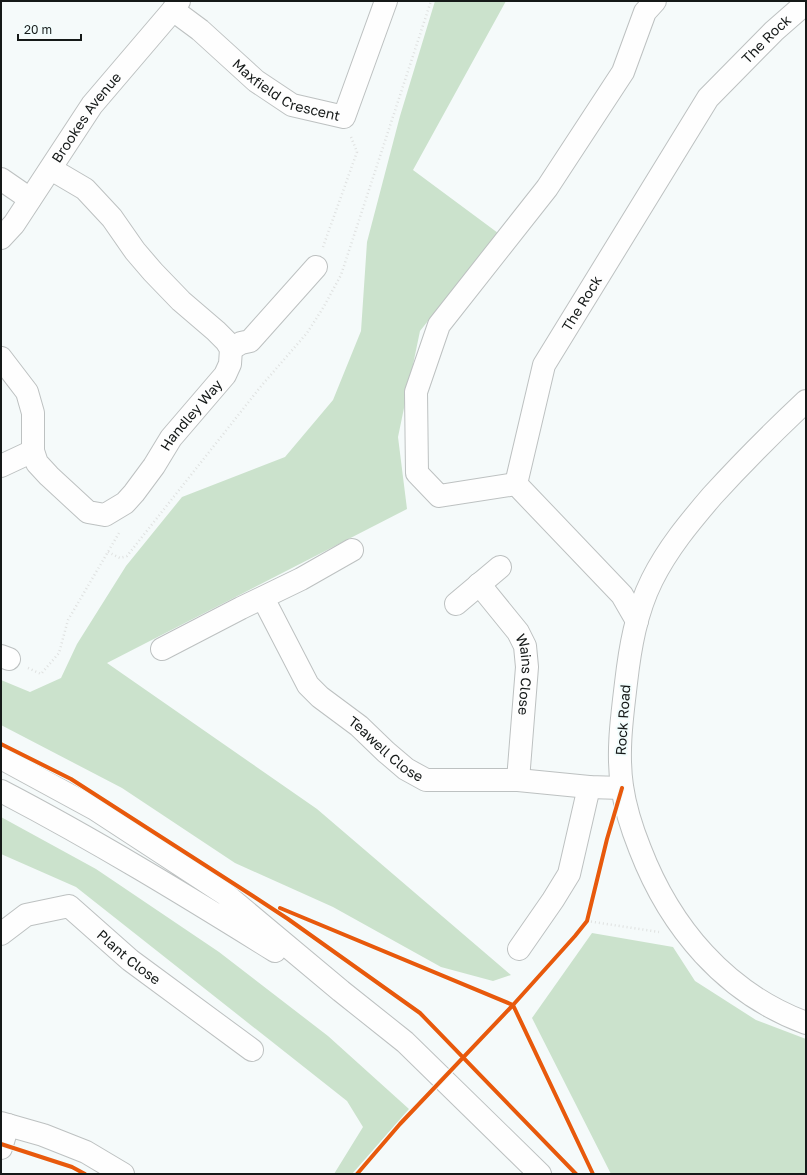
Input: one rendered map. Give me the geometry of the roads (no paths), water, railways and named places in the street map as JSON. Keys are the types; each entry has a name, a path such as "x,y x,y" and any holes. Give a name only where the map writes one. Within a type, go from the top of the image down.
{"street":[{"name":"Maxfield Crescent","path":"176,6 256,81 292,105 344,117 386,1"},
{"path":"637,621 622,595 516,484 439,496 417,473 416,392 439,325 547,188 623,72 645,12 656,1"},
{"name":"The Rock","path":"516,484 544,365 708,98 774,31 806,3"},
{"name":"Brookes Avenue","path":"1,238 14,224 92,105 176,6"},
{"path":"51,169 85,189 112,218 135,251 153,272 181,301 216,330 226,341 231,350 241,343 250,340 316,267"},
{"path":"1,179 30,199"},
{"name":"Handley Way","path":"33,451 37,462 49,476 88,512 105,516 125,502 134,493 154,466 171,438 225,375 230,364 231,350"},
{"path":"1,358 27,392 34,413 33,451 1,466"},
{"name":"Rock Road","path":"806,401 741,464 676,539 652,580 637,621 630,652 622,711 620,756 622,788 627,811 648,871 660,894 689,937 709,960 732,981 777,1011 806,1023"},
{"path":"162,649 301,579 352,550"},
{"path":"456,604 500,567"},
{"name":"Wains Close","path":"479,584 518,632 525,646 527,667 518,780"},
{"name":"Teawell Close","path":"263,598 308,685 320,697 359,726 406,769 426,780 518,780 590,787 622,788"},
{"path":"1,758 95,809 225,894 341,991 405,1042 540,1174"},
{"path":"519,949 569,874 590,787"},
{"path":"1,791 44,813 137,866 341,991"},
{"name":"Plant Close","path":"1,934 26,915 69,906 130,960 252,1050"},
{"path":"1,1148 5,1124 43,1135 86,1152 123,1174"}]}
